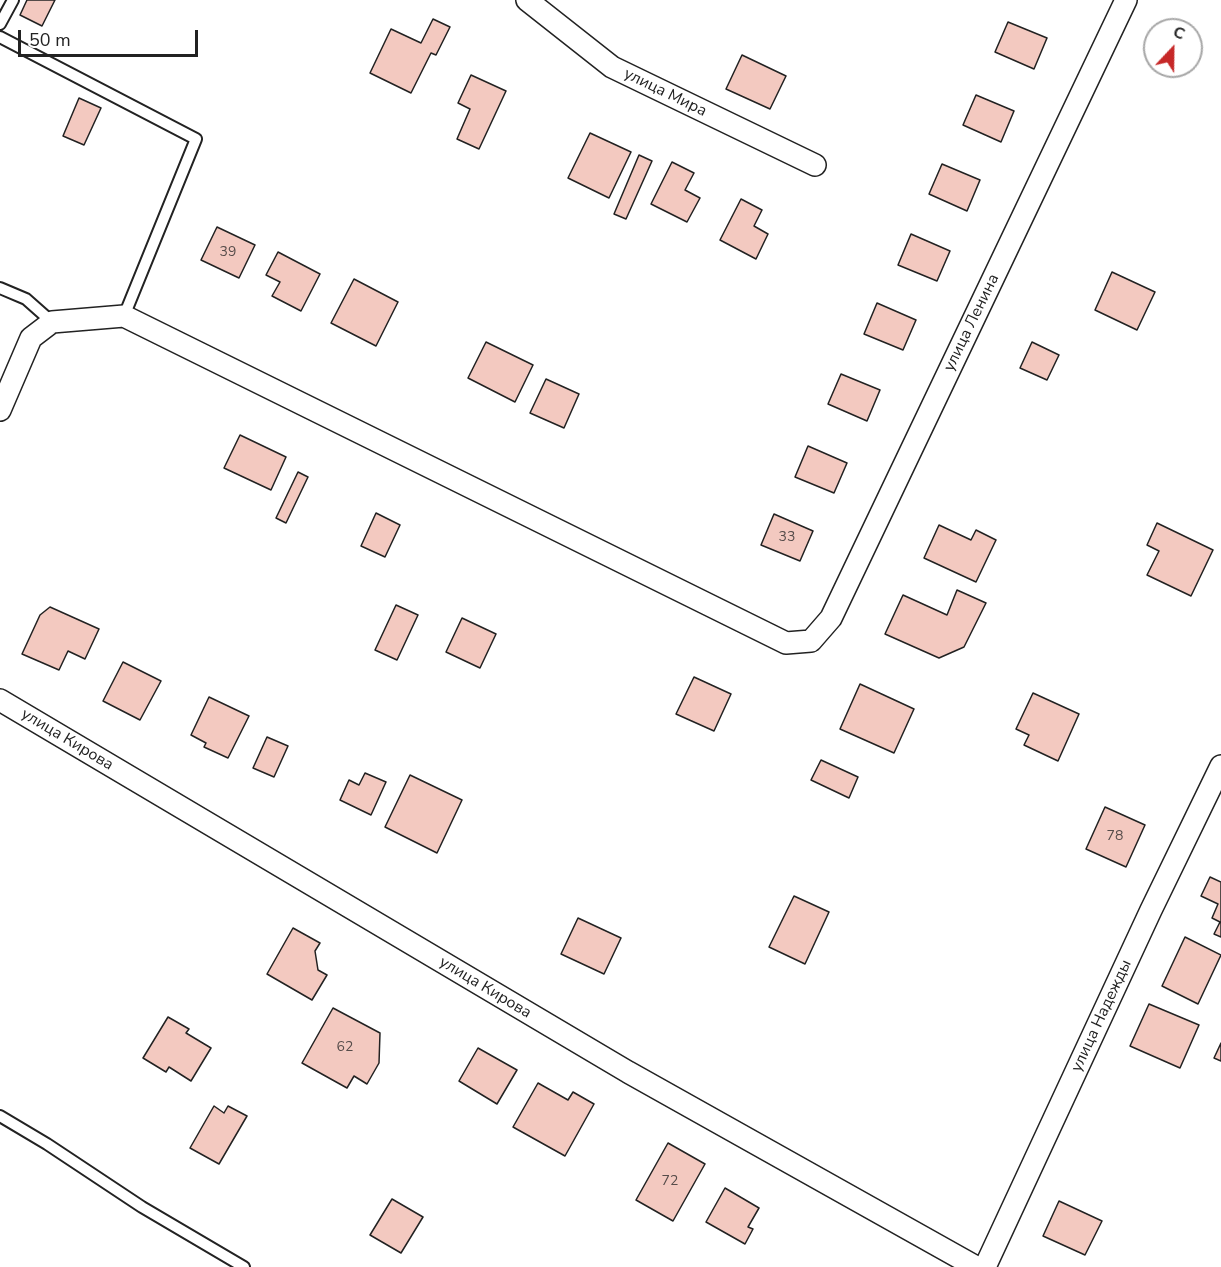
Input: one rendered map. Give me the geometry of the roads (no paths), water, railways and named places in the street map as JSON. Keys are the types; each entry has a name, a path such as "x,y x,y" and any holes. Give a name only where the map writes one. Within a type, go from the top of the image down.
{"street":[{"name":"улица Мира","path":"527,0 612,67 815,165"},
{"name":"улица Ленина","path":"124,316 786,643 811,640 831,618 1126,0"},
{"path":"0,410 31,338 52,322 124,316"},
{"name":"улица Кирова","path":"0,700 628,1072 976,1267"},
{"name":"улица Надежды","path":"985,1267 1221,766"}],"lane":[{"path":"0,24 13,0"},
{"path":"0,37 195,139 124,316"},
{"path":"0,288 26,299 52,322"},
{"path":"0,1116 142,1207 244,1267"}]}
